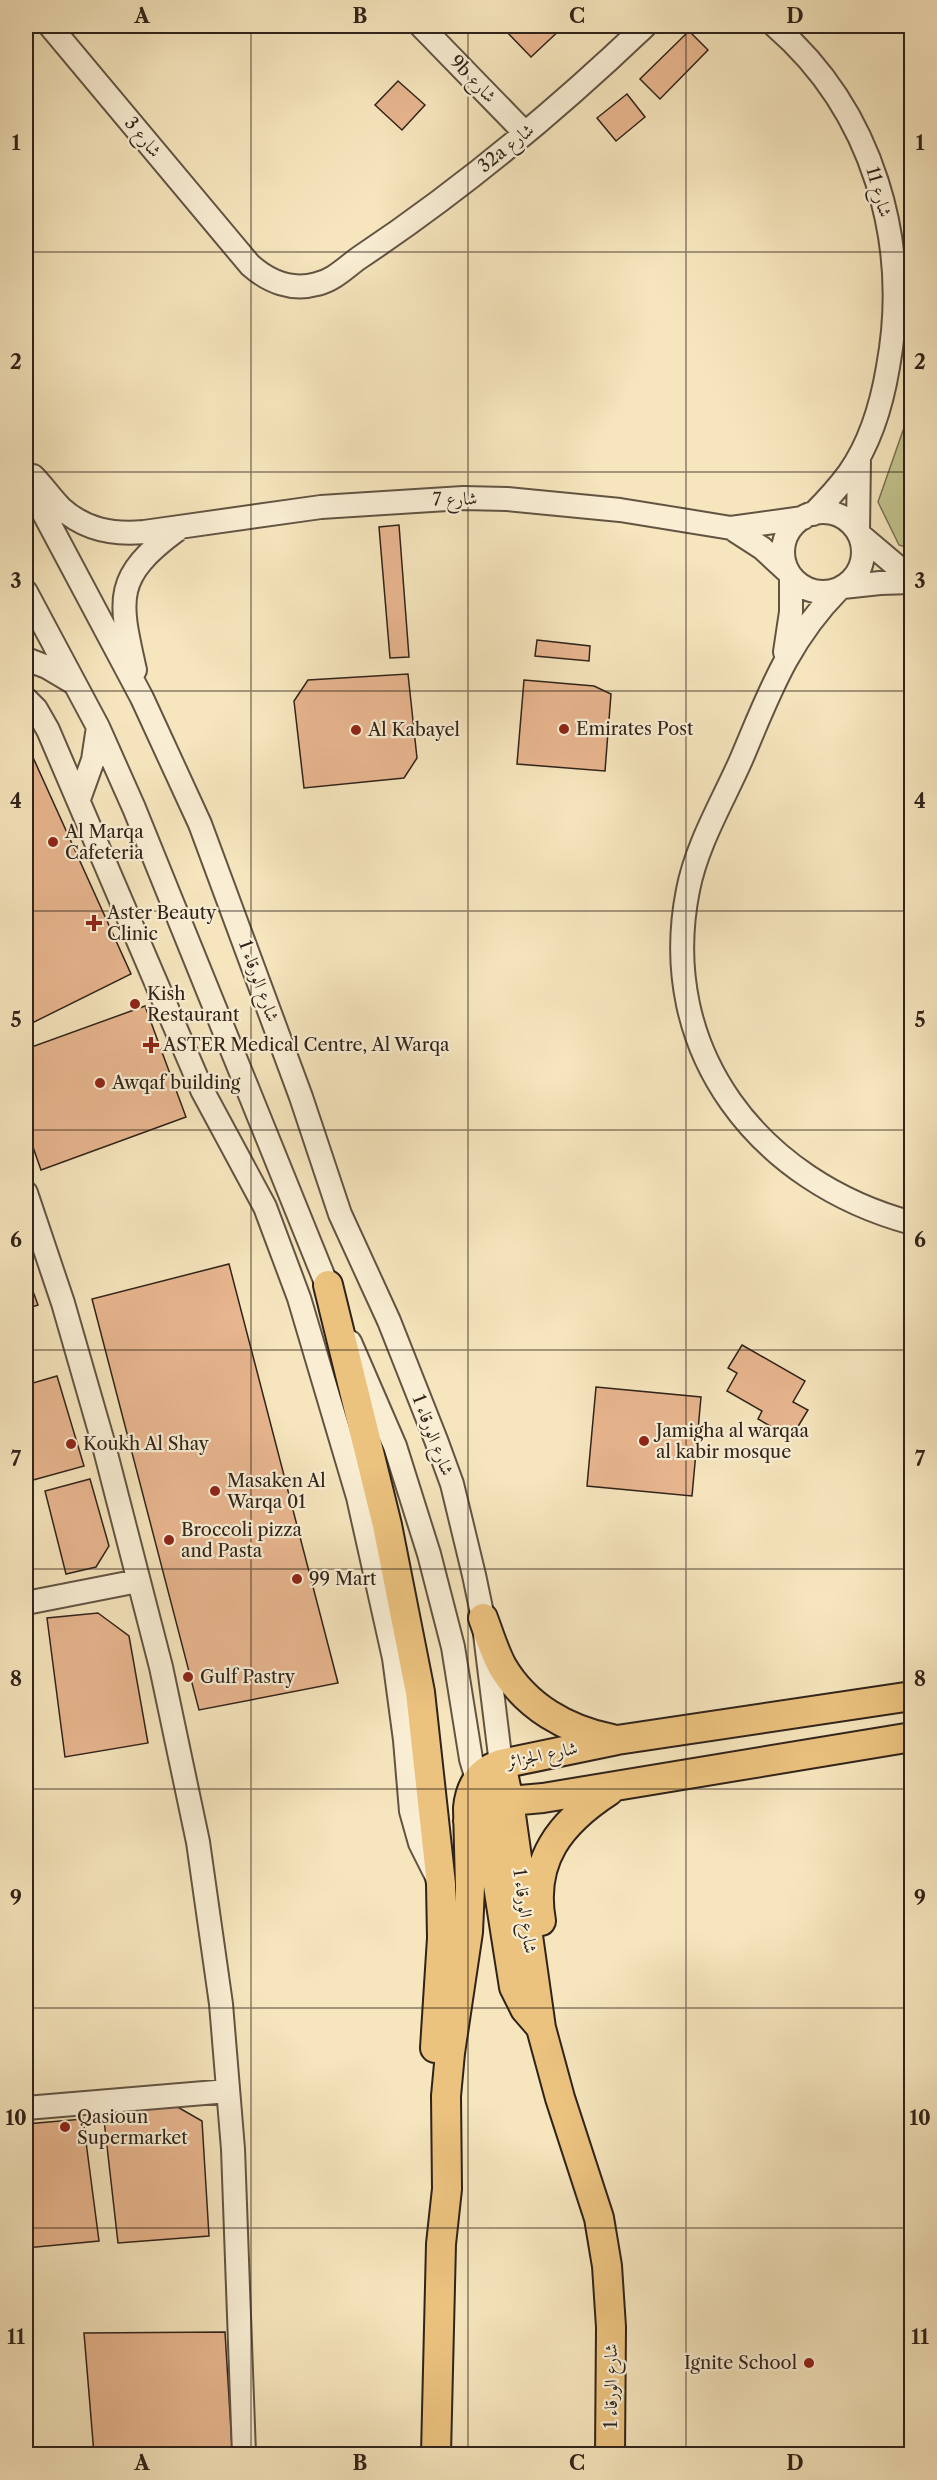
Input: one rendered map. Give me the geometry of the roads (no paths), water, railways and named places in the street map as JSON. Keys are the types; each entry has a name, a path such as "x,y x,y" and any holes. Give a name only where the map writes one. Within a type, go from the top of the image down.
{"main road":[{"path":"328,1285 387,1525 420,1692 441,1884 442,1938 435,2062 435,2159 441,2244"},
{"path":"483,1618 501,1664 513,1683 526,1697 568,1725 597,1736 617,1740"},
{"name":"شارع الجزائر","path":"509,1802 490,1794 477,1779 492,1767 501,1764 617,1740 912,1695"},
{"path":"509,1802 912,1737"},
{"name":"شارع الورقاء 1","path":"501,1764 509,1802 542,2028 560,2098 598,2218 607,2266 611,2327 610,2454"},
{"path":"436,2454 441,2244 447,2189 447,2085 468,1932 469,1798 477,1779"},
{"path":"542,2028 545,2003 545,1954 539,1898 544,1867 557,1837 573,1817 617,1786"},
{"path":"468,1821 476,1816 488,1822 514,1987 525,2009 542,2028"}],"street":[{"name":"شارع 3","path":"50,26 250,265 266,277 294,287 325,282 358,259"},
{"name":"9b شارع","path":"421,26 525,133"},
{"name":"32a شارع","path":"358,259 412,224 525,133 590,78 645,26"},
{"name":"شارع 11","path":"775,26 820,74 848,115 870,160 886,208 896,274 894,334 884,389 860,456 839,487 808,516"},
{"name":"شارع 11","path":"859,533 860,456"},
{"name":"شارع 7","path":"26,469 60,506 80,522 91,527 131,534 321,507 463,498 507,499 620,510 731,528 808,516"},
{"name":"شارع الورقاء 1","path":"26,480 142,698 200,824 302,1097 340,1214 389,1320 436,1440 452,1484 464,1529 483,1618 501,1764"},
{"path":"782,665 790,621 790,575 783,553 784,543 795,524 808,516 833,513 843,518 912,581"},
{"name":"شارع 7","path":"142,698 125,625 124,597 141,561 150,550 179,528"},
{"name":"شارع 7","path":"731,528 762,548 790,575"},
{"path":"859,533 864,554 858,573 841,588 801,632 782,665 703,841 694,865 687,899 683,942 687,994 692,1019 703,1052 722,1091 743,1120 771,1149 813,1180 847,1199 912,1223"},
{"path":"790,575 808,589 818,592 912,581"},
{"path":"26,592 98,727 201,969 275,1156 392,1437 429,1554 453,1647 471,1759 477,1779"},
{"path":"26,659 74,683"},
{"path":"26,699 43,719 202,1090 265,1207 299,1298 358,1497 387,1620 401,1707 414,1826 426,1860 441,1884"},
{"path":"79,799 93,760 98,727"},
{"path":"225,1133 275,1156"},
{"path":"26,1193 69,1324 103,1442 161,1667 198,1842 221,2004 233,2149 244,2454"},
{"path":"26,1603 138,1581"},
{"path":"26,2108 228,2091"}],"place":[{"name":"Emirates Post","path":"564,729"},
{"name":"Al Kabayel","path":"356,730"},
{"name":"Al Marqa Cafeteria","path":"53,842"},
{"name":"Aster Beauty Clinic","path":"94,923"},
{"name":"Kish Restaurant","path":"135,1004"},
{"name":"ASTER Medical Centre, Al Warqa","path":"151,1045"},
{"name":"Awqaf building","path":"100,1083"},
{"name":"Jamigha al warqaa al kabir mosque","path":"644,1441"},
{"name":"Koukh Al Shay","path":"71,1444"},
{"name":"Masaken Al Warqa 01","path":"215,1491"},
{"name":"Broccoli pizza and Pasta","path":"169,1540"},
{"name":"99 Mart","path":"297,1579"},
{"name":"Gulf Pastry","path":"188,1677"},
{"name":"Qasioun Supermarket","path":"65,2127"},
{"name":"Ignite School","path":"809,2363"}]}
